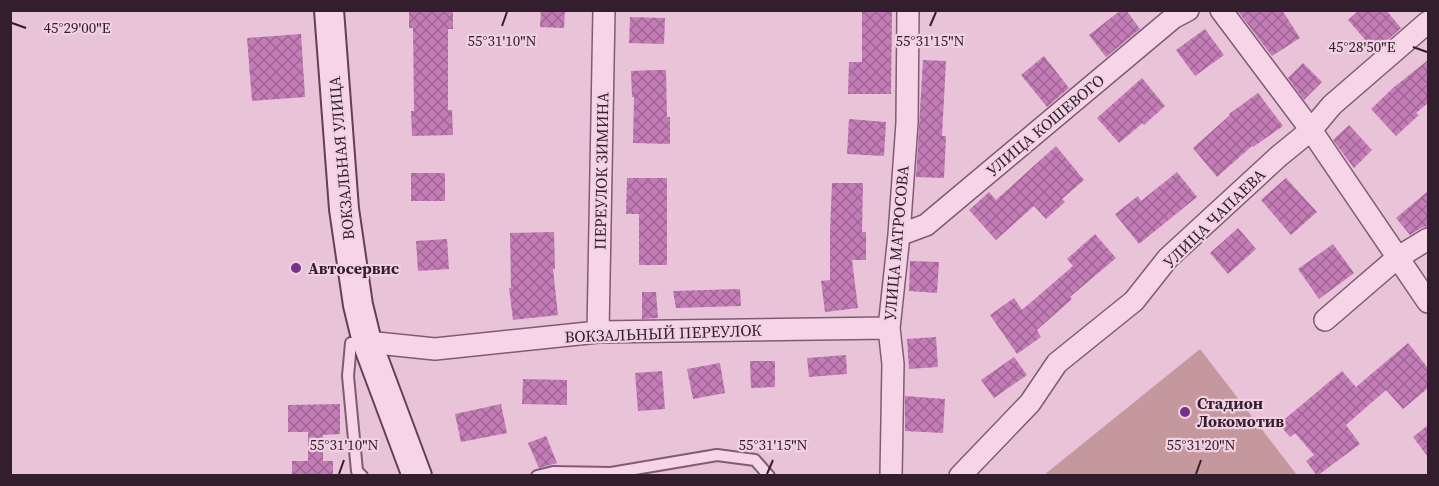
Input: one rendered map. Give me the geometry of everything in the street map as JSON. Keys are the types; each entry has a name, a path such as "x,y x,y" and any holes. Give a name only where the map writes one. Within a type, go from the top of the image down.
{"street":[{"name":"ВОКЗАЛЬНАЯ УЛИЦА","path":"329,10 344,209 358,305 367,342 417,476"},
{"name":"ПЕРЕУЛОК ЗИМИНА","path":"598,332 604,10"},
{"name":"УЛИЦА МАТРОСОВА","path":"891,476 893,364 888,328 899,235 907,123 908,10"},
{"path":"1221,10 1311,130 1428,302"},
{"name":"УЛИЦА КОШЕВОГО","path":"899,235 926,225 1178,13"},
{"name":"УЛИЦА ЧАПАЕВА","path":"960,476 1030,403 1057,363 1134,301 1168,258 1279,156 1311,130 1332,105 1423,19"},
{"path":"1325,320 1397,258 1428,239"},
{"name":"ВОКЗАЛЬНЫЙ ПЕРЕУЛОК","path":"367,342 435,349 598,332 888,328"}],"lane":[{"path":"362,476 357,471 348,376 351,343 367,342"},
{"path":"537,476 553,472 611,473 717,455 755,460 769,476"}],"shaded area":[{"name":"Стадион Локомотив","path":"1200,349 1297,475 1044,475"}],"building":[{"path":"409,10 453,10 453,29 448,29 448,110 452,110 453,135 412,136 413,28 409,28"},
{"path":"541,10 565,10 564,28 540,27"},
{"path":"862,10 892,10 891,94 848,94 849,62 862,62"},
{"path":"1121,10 1126,10 1140,29 1106,57 1089,35"},
{"path":"1237,10 1282,10 1300,38 1272,56"},
{"path":"1359,10 1386,10 1401,28 1375,51 1348,20"},
{"path":"630,17 665,18 664,44 629,43"},
{"path":"1205,29 1224,55 1195,76 1176,50"},
{"path":"301,34 305,97 252,101 247,38"},
{"path":"1044,56 1069,88 1047,107 1021,75"},
{"path":"923,60 946,61 942,136 946,136 944,178 916,177"},
{"path":"1428,60 1428,103 1416,113 1419,115 1396,136 1371,109"},
{"path":"1303,63 1322,82 1304,100 1288,78"},
{"path":"666,70 670,144 633,143 634,97 632,97 631,71"},
{"path":"1142,78 1165,106 1119,143 1097,118"},
{"path":"1258,93 1283,126 1252,146 1217,177 1193,148 1229,114"},
{"path":"849,119 886,122 884,156 847,154"},
{"path":"1349,125 1372,150 1354,168 1333,140"},
{"path":"1056,146 1084,180 1062,199 1065,202 1046,219 1034,206 996,240 969,210 989,192 996,200"},
{"path":"1177,172 1197,197 1139,244 1115,214 1138,196 1141,201"},
{"path":"411,173 445,173 445,201 411,201"},
{"path":"627,178 667,178 667,265 639,265 639,214 626,214"},
{"path":"1286,178 1317,212 1291,235 1261,200"},
{"path":"832,183 863,183 862,232 866,232 866,260 852,260 858,308 825,312 821,281 830,280"},
{"path":"1428,191 1428,226 1410,235 1396,218"},
{"path":"1238,228 1256,249 1228,274 1210,253"},
{"path":"554,232 555,269 553,269 558,315 513,320 509,288 511,288 510,233"},
{"path":"1095,234 1116,258 1070,297 1072,299 1037,330 1041,337 1017,354 990,315 1014,298 1022,310 1073,266 1067,259"},
{"path":"447,239 449,269 418,271 416,241"},
{"path":"1333,244 1354,273 1319,299 1298,269"},
{"path":"910,261 939,262 937,293 909,291"},
{"path":"740,289 741,306 676,308 673,291"},
{"path":"642,292 656,292 658,318 642,319"},
{"path":"936,337 938,367 909,369 907,339"},
{"path":"1408,343 1428,368 1428,388 1403,409 1386,390 1346,425 1360,444 1317,476 1306,461 1314,455 1295,433 1290,437 1279,424 1342,371 1356,387"},
{"path":"846,355 847,374 809,377 807,358"},
{"path":"1014,357 1027,375 994,398 981,380"},
{"path":"750,361 775,361 775,387 751,388"},
{"path":"720,363 725,393 693,399 687,369"},
{"path":"662,371 665,409 638,411 635,373"},
{"path":"523,379 567,380 567,405 522,404"},
{"path":"905,396 945,399 943,433 905,431"},
{"path":"340,404 340,434 323,435 323,461 333,461 333,476 292,476 292,461 308,461 308,432 288,432 288,405"},
{"path":"501,404 507,433 461,442 455,414"},
{"path":"1428,425 1428,457 1413,437"},
{"path":"546,436 557,463 539,468 528,443"}],"place":[{"name":"Автосервис","path":"296,268"},
{"name":"Стадион Локомотив","path":"1185,412"}]}
